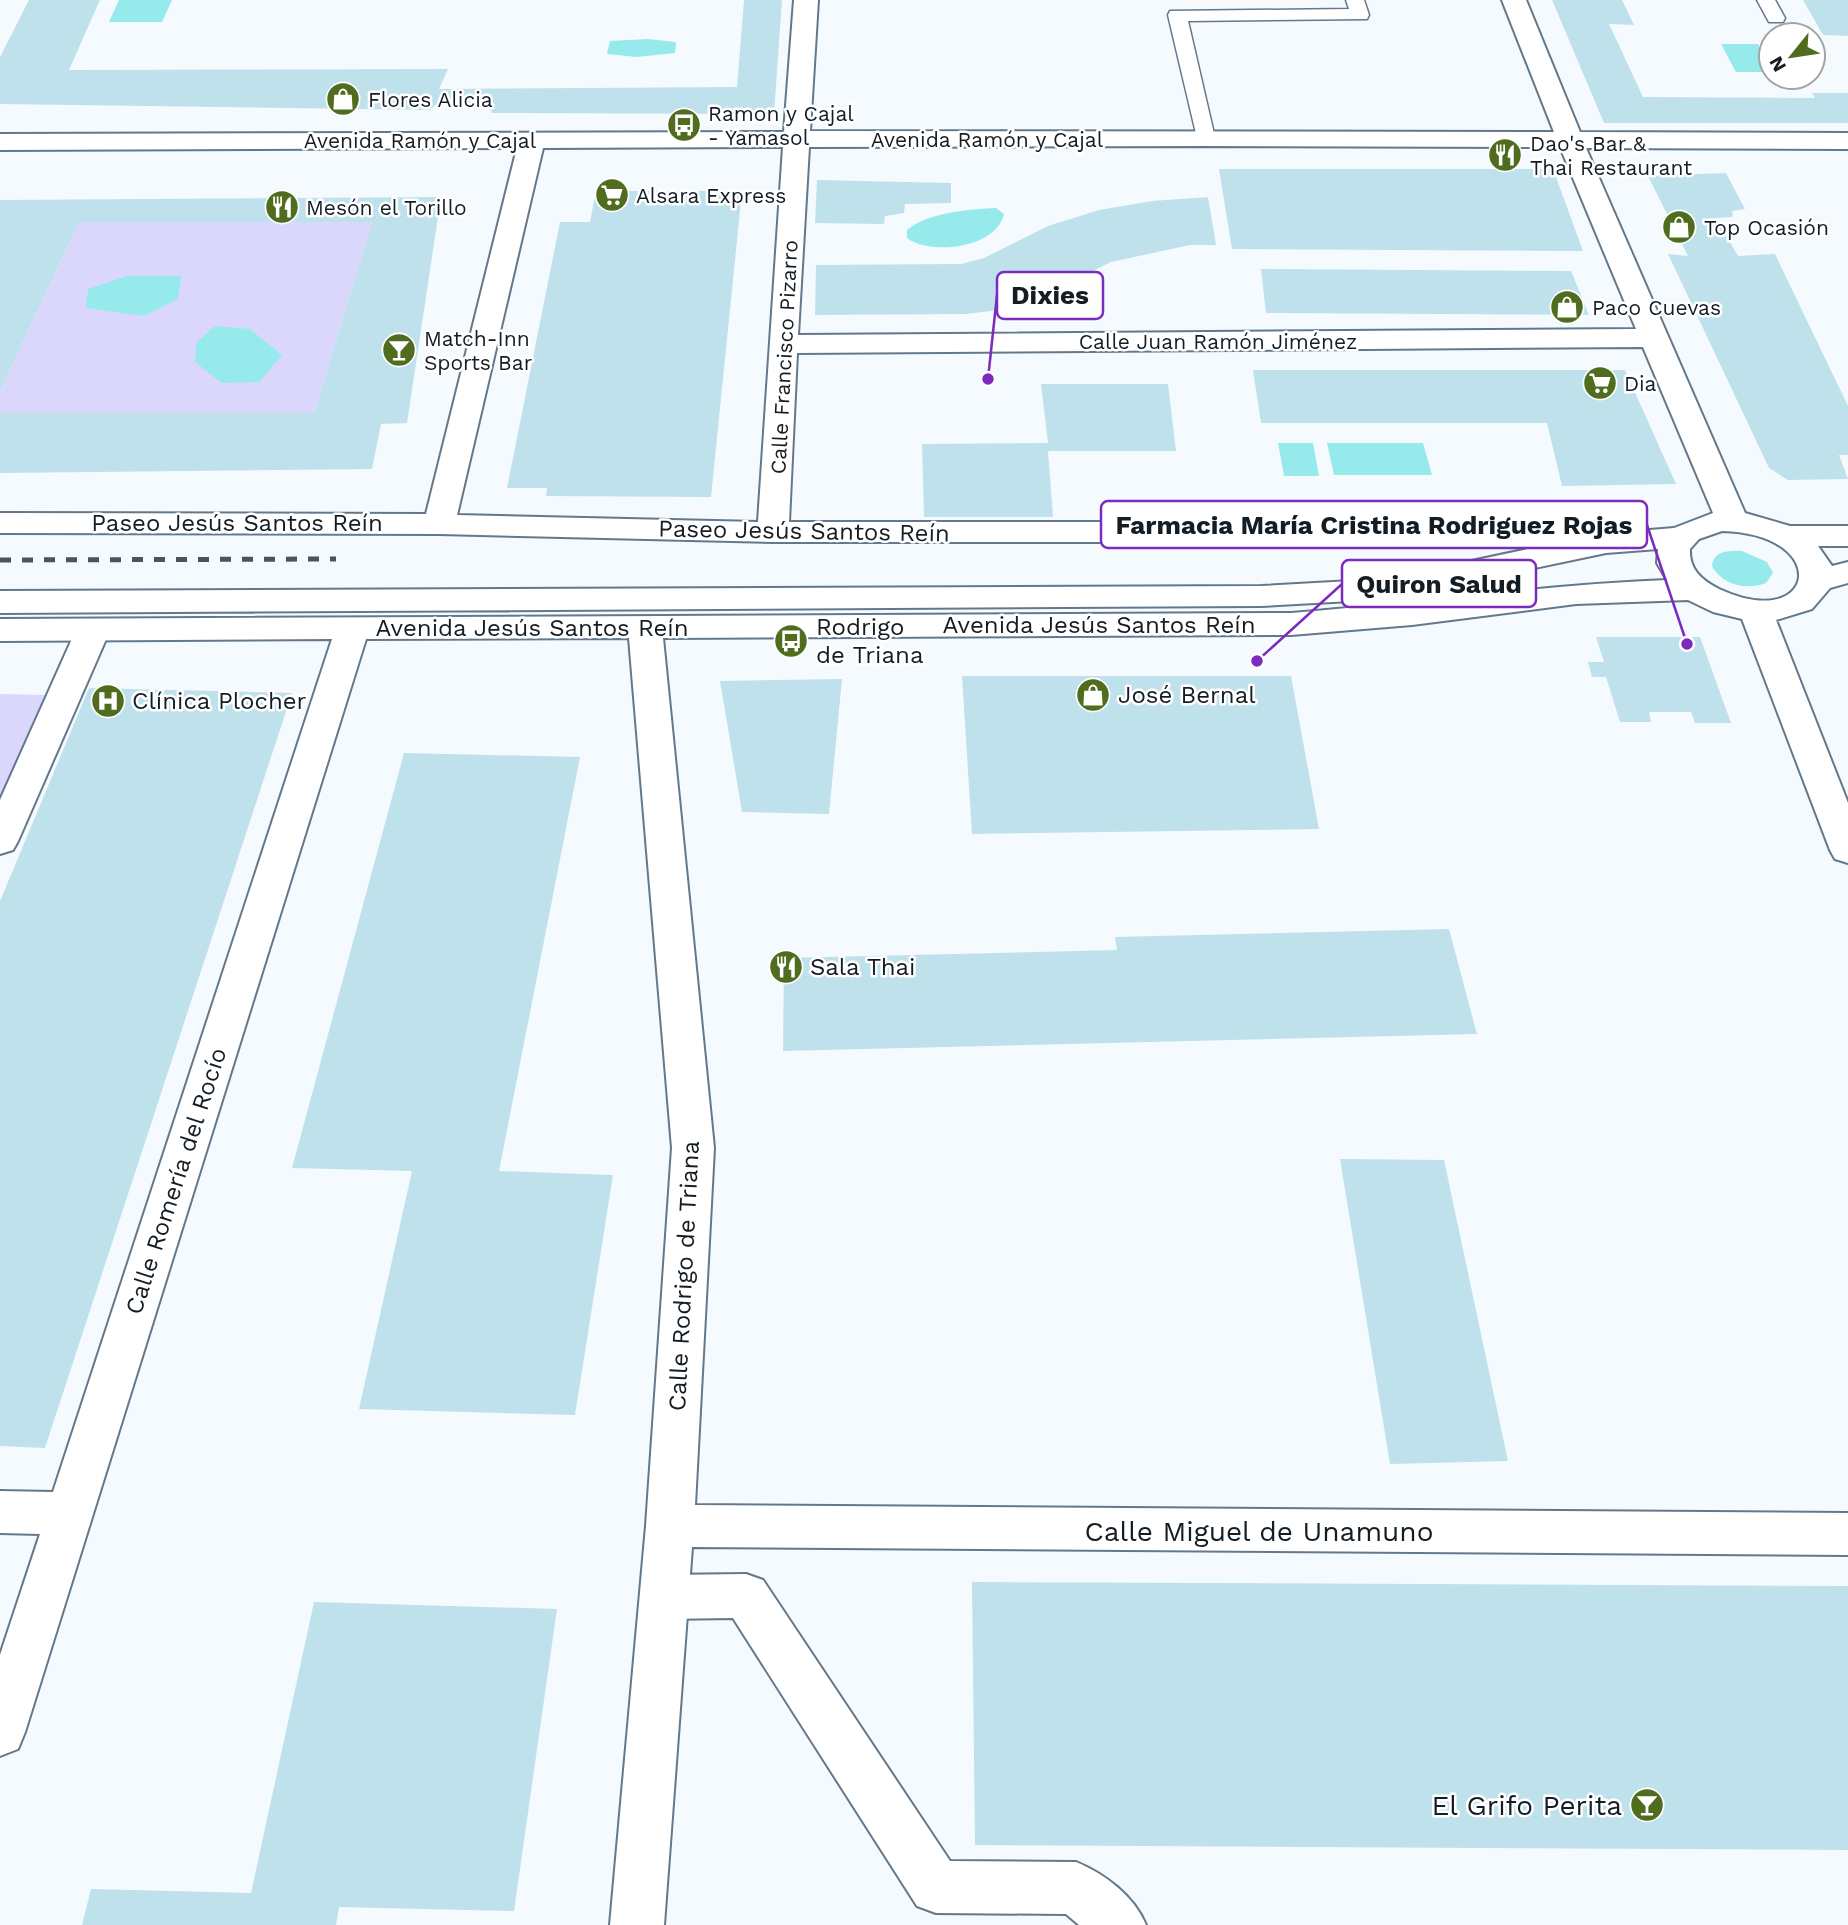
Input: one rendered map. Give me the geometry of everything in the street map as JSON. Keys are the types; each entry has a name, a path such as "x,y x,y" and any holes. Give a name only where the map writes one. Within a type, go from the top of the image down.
{"street":[{"name":"Calle Francisco Pizarro","path":"774,533 783,344 806,0"},
{"path":"1514,0 1570,140 1732,521"},
{"name":"Avenida Ramón y Cajal","path":"0,142 1205,138 1848,141"},
{"path":"439,524 532,140"},
{"name":"Calle Juan Ramón Jiménez","path":"783,344 1654,338"},
{"path":"1732,521 1765,527 1784,536 1811,557 1817,569 1833,577 1799,603 1769,611 1736,608 1712,600 1693,589 1680,576 1673,563 1672,550 1679,538 1705,524 1732,521"},
{"name":"Paseo Jesús Santos Reín","path":"0,523 439,524 774,533 1527,528 1606,543"},
{"path":"1784,536 1848,536"},
{"name":"Avenida Jesús Santos Reín","path":"0,602 1261,597 1387,589 1606,543 1679,538"},
{"name":"Avenida Jesús Santos Reín","path":"0,630 1291,624 1412,614 1576,594 1693,589"},
{"path":"1755,610 1848,850"},
{"name":"Calle Rodrigo de Triana","path":"637,1925 670,1526 693,1148 645,627"},
{"name":"Calle Romería del Rocío","path":"0,1732 352,629"},
{"path":"0,841 93,630"},
{"path":"0,1511 71,1514"},
{"name":"Calle Miguel de Unamuno","path":"670,1526 1848,1534"},
{"path":"664,1597 746,1596 936,1887 1076,1888 1119,1925"}],"lane":[{"path":"1205,138 1178,15 1360,15 1355,0"},
{"path":"1766,0 1776,18"}],"shaded area":[{"path":"79,222 372,222 314,413 0,413 0,392"},
{"path":"0,694 47,695 0,801"}],"water":[{"path":"119,0 172,0 162,22 109,22"},
{"path":"648,39 676,42 675,53 637,57 607,54 610,41"},
{"path":"1721,44 1757,44 1757,72 1736,72"},
{"path":"996,208 1004,214 999,226 977,241 962,246 931,247 907,238 907,230 925,220 961,211"},
{"path":"127,276 181,276 178,299 144,316 86,308 88,289"},
{"path":"215,326 250,329 282,355 259,382 222,383 195,362 196,343"},
{"path":"1278,443 1313,443 1319,476 1284,476"},
{"path":"1327,443 1423,443 1432,475 1334,475"},
{"path":"1742,551 1767,562 1773,573 1766,583 1736,585 1722,578 1712,566 1719,554"}],"building":[{"path":"29,0 100,0 69,70 448,69 439,89 737,87 744,0 782,0 774,114 492,113 487,103 439,102 430,110 0,104 0,57"},
{"path":"1552,0 1622,0 1634,25 1609,24 1643,97 1815,98 1812,93 1848,93 1848,123 1604,123"},
{"path":"1803,0 1848,0 1848,36 1827,35 1827,21 1815,21"},
{"path":"1219,169 1553,169 1583,251 1232,249"},
{"path":"1726,173 1745,209 1732,211 1733,217 1716,218 1738,256 1775,254 1848,406 1848,455 1839,455 1848,479 1788,480 1769,468 1668,254 1688,256 1648,176"},
{"path":"817,180 951,183 951,203 905,204 904,213 885,216 884,224 815,223"},
{"path":"596,191 742,191 711,497 546,496 547,488 507,488 560,222 590,222"},
{"path":"441,197 407,423 381,424 372,469 0,473 0,413 314,413 372,222 79,222 0,392 0,200"},
{"path":"1208,197 1216,245 1190,245 1111,262 1029,303 966,314 815,315 816,265 961,264 984,258 1048,226 1099,210 1152,201"},
{"path":"1261,269 1571,271 1589,315 1266,313"},
{"path":"1253,370 1625,370 1676,484 1562,486 1547,423 1261,423"},
{"path":"1041,384 1168,384 1176,451 1048,451 1053,517 924,517 922,444 1048,443"},
{"path":"1596,637 1700,637 1731,723 1695,723 1691,712 1649,712 1651,722 1620,722 1606,677 1592,677 1588,662 1604,662"},
{"path":"962,676 1291,676 1319,829 972,834"},
{"path":"842,679 829,814 742,812 720,681"},
{"path":"89,688 292,693 45,1448 0,1446 0,901"},
{"path":"404,753 580,757 499,1171 613,1175 575,1415 359,1409 412,1171 292,1168"},
{"path":"1449,929 1477,1034 783,1051 784,958 1117,950 1115,937"},
{"path":"1340,1159 1444,1160 1508,1461 1390,1464"},
{"path":"972,1582 1848,1586 1848,1850 975,1845"},
{"path":"314,1602 557,1609 514,1911 339,1907 336,1925 82,1925 91,1889 251,1893"}],"railway":[{"path":"0,560 336,559"}],"place":[{"name":"Flores Alicia","path":"343,99"},
{"name":"Ramon y Cajal - Yamasol","path":"684,125"},
{"name":"Dao's Bar & Thai Restaurant","path":"1505,155"},
{"name":"Alsara Express","path":"612,195"},
{"name":"Mesón el Torillo","path":"282,207"},
{"name":"Top Ocasión","path":"1679,227"},
{"name":"Paco Cuevas","path":"1567,307"},
{"name":"Match-Inn Sports Bar","path":"399,350"},
{"name":"Dixies","path":"988,379"},
{"name":"Dia","path":"1600,383"},
{"name":"Rodrigo de Triana","path":"791,641"},
{"name":"Farmacia María Cristina Rodriguez Rojas","path":"1687,644"},
{"name":"Quiron Salud","path":"1257,661"},
{"name":"José Bernal","path":"1093,695"},
{"name":"Clínica Plocher","path":"108,701"},
{"name":"Sala Thai","path":"786,967"},
{"name":"El Grifo Perita","path":"1647,1805"}]}
